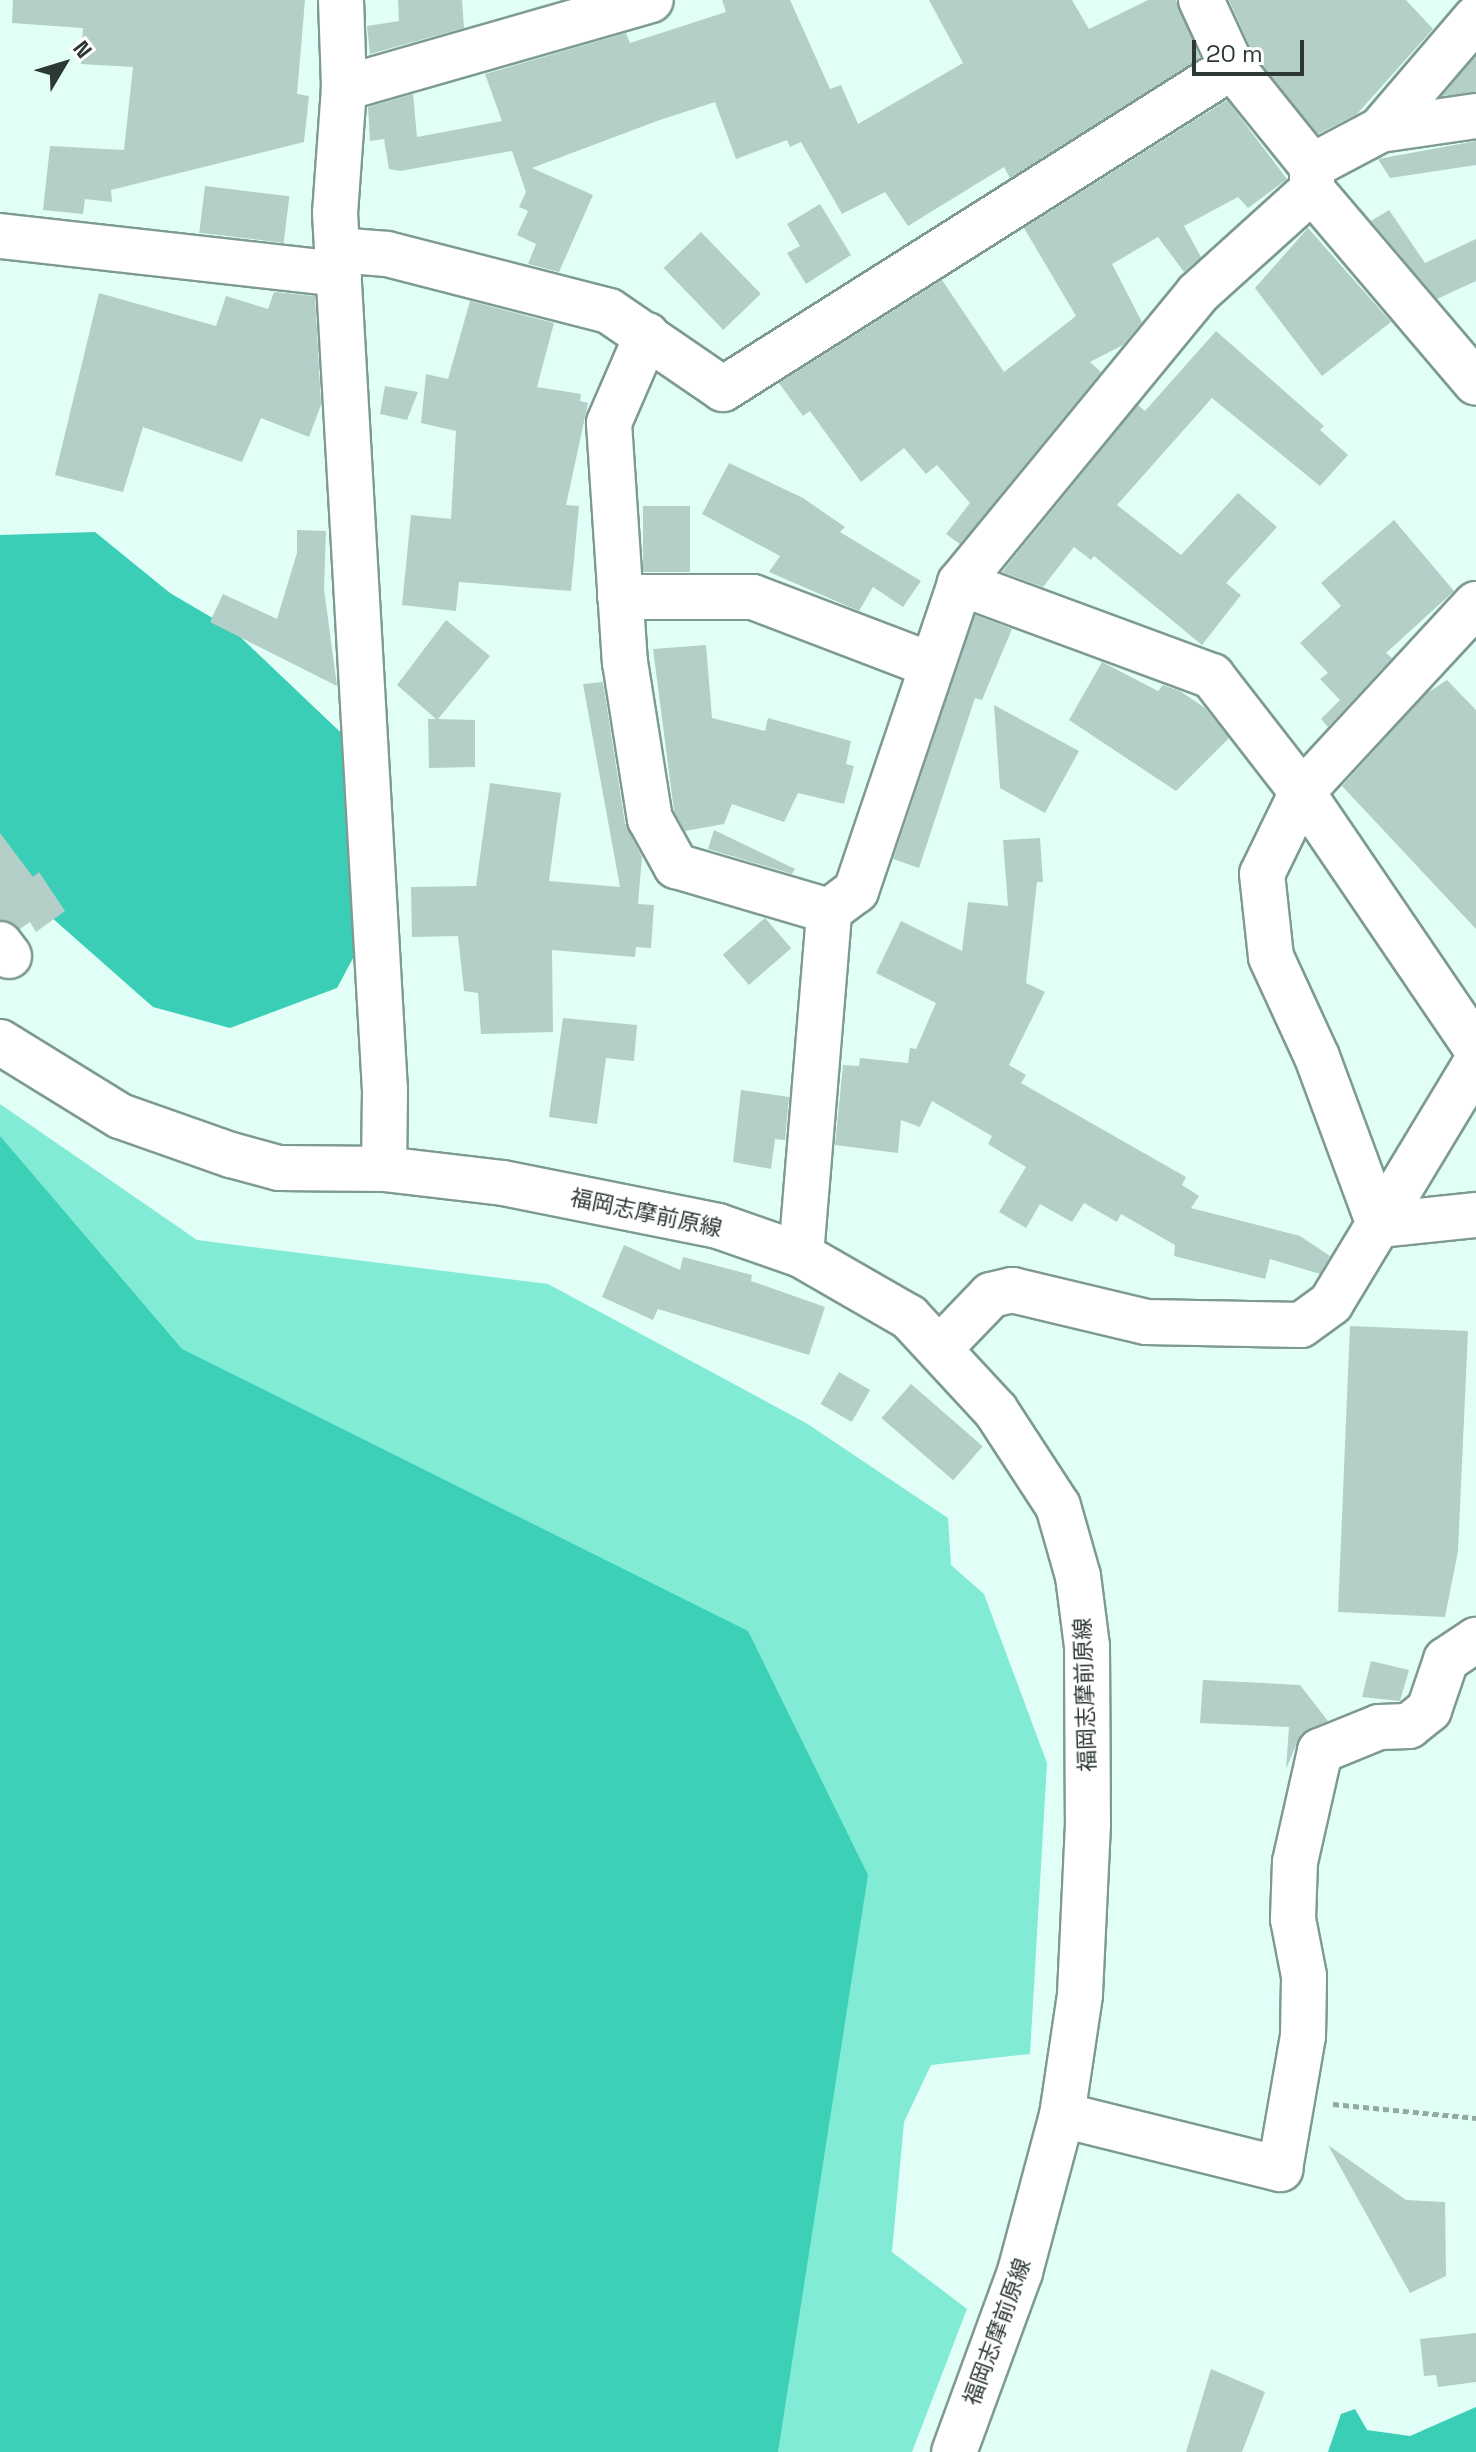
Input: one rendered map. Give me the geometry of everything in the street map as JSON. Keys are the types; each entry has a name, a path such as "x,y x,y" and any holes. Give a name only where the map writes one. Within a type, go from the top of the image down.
{"street":[{"path":"341,0 344,88 335,213 385,1090 384,1169"},
{"path":"344,88 651,0"},
{"path":"1201,0 1232,67 1312,178 1476,383"},
{"path":"801,1255 829,911 856,891 960,583 1197,294 1312,178 1380,130 1476,18"},
{"path":"0,236 338,262 387,254 609,311 723,389 1232,67"},
{"path":"1380,130 1476,116"},
{"path":"647,335 609,423 625,662 650,819 676,866 829,911"},
{"path":"960,583 1212,676 1302,792 1476,1048"},
{"path":"620,597 753,597 931,665"},
{"path":"1379,1225 1317,1057 1271,957 1262,874 1302,792 1476,604"},
{"name":"福岡志摩前原線","path":"0,1042 76,1093 172,1137 279,1168 384,1169 503,1183 718,1226 801,1255 871,1291 941,1347 996,1411 1058,1506 1078,1576 1087,1646 1088,1824 1080,1995 1062,2115 1020,2272 954,2452"},
{"path":"941,1347 991,1295 1012,1290 1146,1322 1301,1325 1331,1303 1476,1063"},
{"path":"1379,1225 1476,1215"},
{"path":"1062,2115 1280,2169 1303,2036 1304,1976 1293,1919 1295,1862 1320,1751 1379,1727 1409,1726 1429,1710 1446,1660 1476,1640"}],"path":[{"path":"1292,2100 1476,2118"}],"shaded area":[{"path":"95,532 170,593 233,630 356,747 359,947 337,988 230,1028 153,1007 51,917 0,858 0,535"},
{"path":"0,1104 197,1240 548,1284 806,1423 948,1518 951,1565 984,1594 1047,1763 1030,2054 931,2065 904,2122 892,2252 967,2309 912,2452 53,2452 0,2331"},
{"path":"0,1136 182,1349 748,1631 868,1875 778,2452 0,2452"},
{"path":"1476,2407 1476,2452 1328,2452 1341,2414 1355,2409 1367,2430 1410,2436"}],"building":[{"path":"13,0 305,0 297,94 309,96 304,142 111,190 112,202 85,199 83,214 43,210 50,146 124,150 133,67 81,64 83,28 12,23"},
{"path":"398,0 462,0 464,28 370,54 367,26 399,21"},
{"path":"722,0 790,0 830,89 841,85 858,124 963,63 929,0 1072,0 1089,29 1148,0 1176,0 1200,58 1010,178 1004,167 908,226 885,192 842,214 801,142 790,147 787,140 736,159 715,102 657,121 532,168 593,195 559,272 528,264 536,244 517,235 528,211 519,207 526,192 512,151 400,171 389,169 384,139 370,141 368,107 413,94 417,137 502,121 485,74 626,33 630,43 726,12"},
{"path":"1229,0 1406,0 1433,29 1357,114 1318,134 1253,54"},
{"path":"1476,56 1476,92 1442,96"},
{"path":"1227,100 1287,179 1248,208 1238,197 1184,226 1201,257 1184,272 1158,237 1112,264 1142,322 1123,345 1090,362 1101,372 960,544 946,534 970,503 937,465 926,474 904,448 861,482 810,411 803,416 779,383 942,280 1004,372 1076,316 1024,228"},
{"path":"1476,141 1476,165 1390,178 1378,159"},
{"path":"205,186 289,196 284,243 199,233"},
{"path":"820,204 851,255 806,284 787,253 800,246 787,224"},
{"path":"1389,210 1425,263 1476,239 1476,281 1437,299 1371,221"},
{"path":"1308,228 1391,322 1322,376 1255,288"},
{"path":"701,232 761,294 723,330 664,268"},
{"path":"274,292 315,296 321,405 309,437 261,418 242,462 143,427 123,492 55,475 99,293 216,326 226,296 268,309"},
{"path":"470,301 554,323 537,387 581,394 580,401 588,403 566,505 579,506 571,591 459,582 456,611 402,605 411,515 451,519 456,431 421,423 426,374 448,379"},
{"path":"1216,331 1324,426 1320,430 1348,455 1320,486 1212,398 1117,505 1181,555 1238,493 1277,527 1226,583 1241,595 1202,645 1094,556 1091,560 1074,547 1043,587 1002,572 1138,405 1145,411"},
{"path":"385,386 418,392 407,420 380,414"},
{"path":"729,463 803,498 845,527 840,532 921,581 903,607 873,587 859,611 769,572 780,556 702,514"},
{"path":"643,506 690,506 690,572 643,572"},
{"path":"1394,520 1454,591 1386,653 1392,658 1328,727 1321,719 1340,700 1320,679 1328,673 1300,643 1341,606 1321,583"},
{"path":"297,530 326,531 324,589 337,686 210,622 223,594 277,619 297,553"},
{"path":"975,615 1012,629 982,700 975,698 919,868 893,859"},
{"path":"446,620 490,656 438,719 475,720 475,767 429,768 428,719 436,719 397,685"},
{"path":"706,645 712,718 765,731 768,718 851,741 846,764 854,766 844,804 798,793 784,822 732,804 724,824 685,831 674,811 653,649"},
{"path":"1102,662 1158,691 1163,685 1180,691 1205,708 1229,738 1176,791 1069,720"},
{"path":"1447,680 1476,710 1476,929 1342,786 1427,693"},
{"path":"603,682 625,823 642,857 638,904 654,905 651,948 636,947 635,957 552,950 553,1032 481,1034 478,993 464,991 458,936 412,937 411,887 476,886 490,783 561,793 549,881 620,887 583,684"},
{"path":"994,705 1079,751 1045,813 1000,788"},
{"path":"714,830 795,869 792,874 708,849"},
{"path":"0,833 33,877 39,872 65,911 36,932 30,922 20,929 0,920"},
{"path":"1040,838 1043,882 1037,882 1026,983 1045,992 1009,1065 1026,1075 1021,1083 1186,1177 1182,1185 1199,1196 1191,1208 1300,1236 1330,1256 1320,1274 1270,1259 1265,1279 1174,1256 1175,1245 1121,1214 1117,1222 1084,1203 1072,1222 1040,1204 1026,1228 999,1212 1026,1167 988,1144 992,1136 932,1101 920,1127 901,1120 898,1153 835,1145 843,1065 859,1066 860,1058 908,1063 910,1048 916,1049 936,1003 876,973 901,921 962,951 968,902 1008,906 1003,840"},
{"path":"765,918 791,948 749,985 723,955"},
{"path":"563,1018 637,1025 634,1061 606,1058 597,1124 549,1117"},
{"path":"741,1090 789,1097 785,1140 775,1139 771,1169 733,1162"},
{"path":"624,1245 680,1270 683,1257 752,1275 751,1281 825,1307 809,1355 658,1309 653,1320 602,1297"},
{"path":"1350,1326 1468,1331 1458,1551 1445,1617 1338,1612"},
{"path":"839,1372 870,1390 852,1422 820,1404"},
{"path":"911,1384 983,1446 953,1480 881,1418"},
{"path":"1371,1661 1409,1670 1400,1701 1362,1697"},
{"path":"1203,1680 1300,1685 1328,1721 1301,1734 1286,1769 1289,1727 1200,1723"},
{"path":"1328,2145 1406,2200 1445,2202 1446,2276 1410,2293"},
{"path":"1476,2333 1476,2382 1438,2387 1436,2375 1424,2376 1420,2339"},
{"path":"1211,2369 1265,2392 1242,2452 1186,2452"}]}
